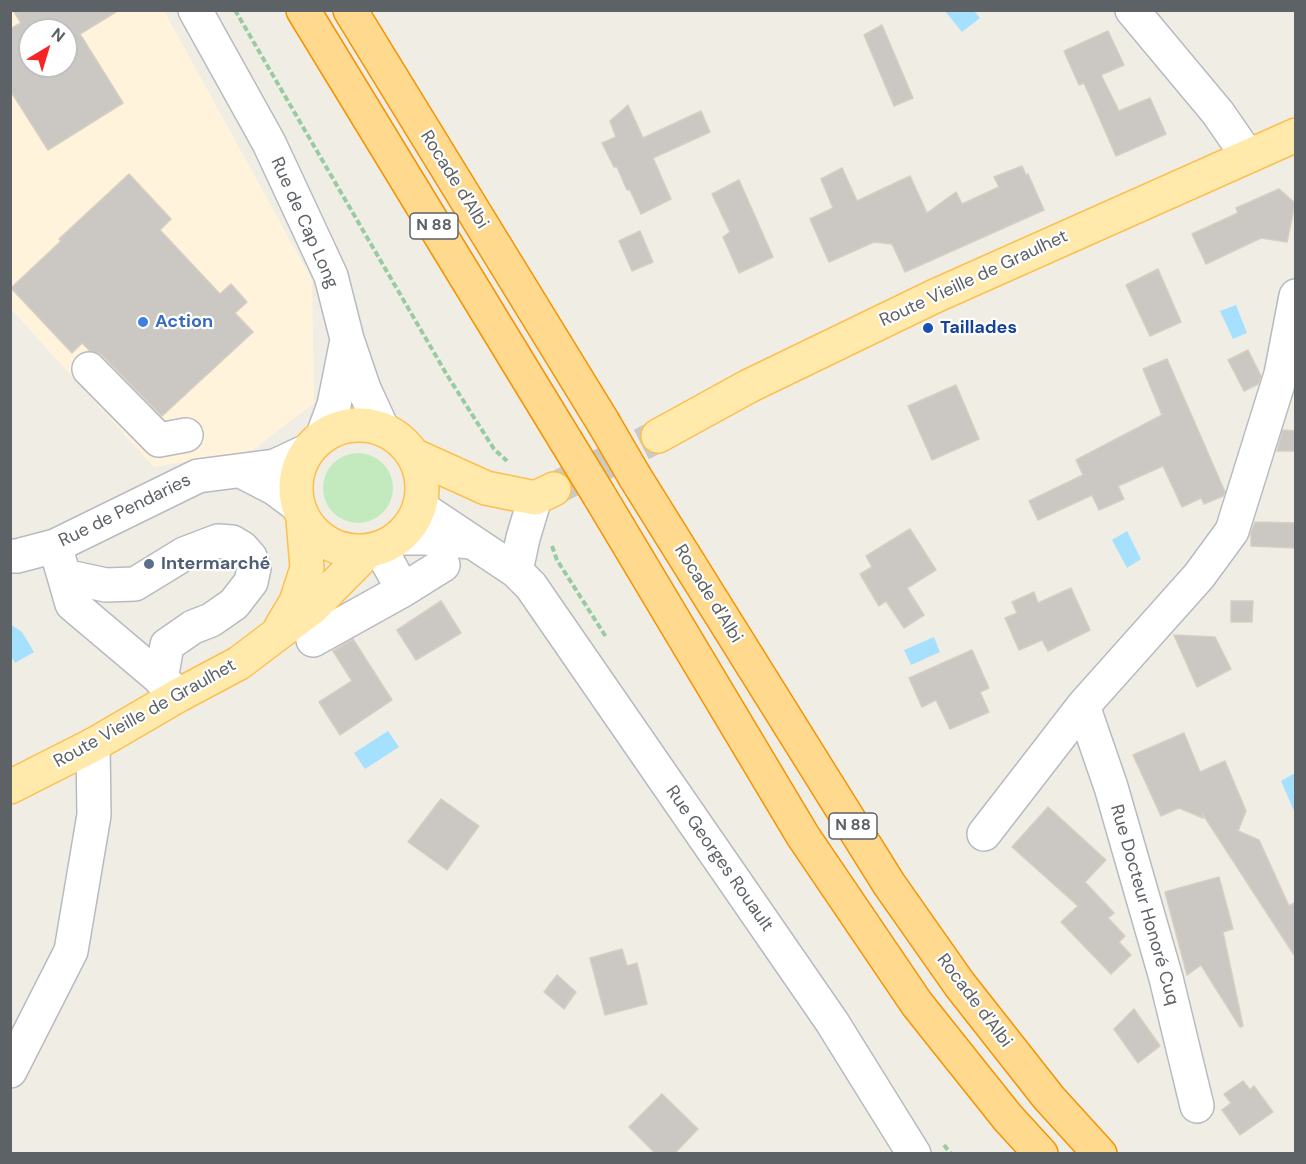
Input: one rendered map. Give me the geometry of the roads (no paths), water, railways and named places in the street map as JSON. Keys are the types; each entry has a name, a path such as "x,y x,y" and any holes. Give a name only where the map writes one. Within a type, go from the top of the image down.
{"highway":[{"name":"N 88","path":"303,10 599,495 803,836 917,1004 1008,1118 1041,1154"},
{"name":"Rocade d'Albi","path":"350,10 635,477 889,885 960,986 1049,1098 1100,1154"}],"main road":[{"name":"Route Vieille de Graulhet","path":"658,436 749,386 935,296 1296,135"},
{"path":"362,424 382,428 400,439 413,455 421,473 421,500 412,524 382,546 343,550 320,538 300,512 296,477 315,443 342,426 362,424"},
{"path":"413,455 486,488"},
{"path":"421,500 486,488 543,494"},
{"name":"Route Vieille de Graulhet","path":"275,636 297,602 307,568 300,512"},
{"name":"Route Vieille de Graulhet","path":"10,787 93,745 170,687 239,663 313,607 382,546"}],"street":[{"name":"Rue de Cap Long","path":"185,10 269,143"},
{"name":"Rue de Cap Long","path":"195,10 269,143 331,276 347,339 364,389 382,428"},
{"path":"1132,10 1218,113 1247,155"},
{"path":"984,834 1083,706 1198,576 1232,531 1281,374 1296,296"},
{"name":"Rue de Cap Long","path":"315,443 334,405 347,339"},
{"path":"89,369 159,440 186,435"},
{"name":"Rue de Pendaries","path":"10,556 55,546 198,476 275,466 315,443"},
{"path":"241,471 274,488 300,512"},
{"path":"516,571 523,538 543,494"},
{"name":"Rue Georges Rouault","path":"421,500 474,542 516,571 531,586 832,1022 928,1148"},
{"name":"Rue Georges Rouault","path":"382,546 425,538 474,542"},
{"path":"64,576 106,585 135,584 184,555 218,542 232,542 250,557 254,568 251,582 234,604 211,620 193,627 166,645 170,687"},
{"path":"55,546 72,604 170,687"},
{"path":"382,546 403,590"},
{"path":"313,640 403,590 442,565"},
{"name":"Rue Docteur Honoré Cuq","path":"1083,706 1111,787 1166,978 1197,1106"},
{"path":"10,1071 71,951 94,815 93,745"}],"water":[{"path":"945,11 974,11 980,18 962,32"},
{"path":"1236,305 1247,333 1233,339 1220,311"},
{"path":"1127,531 1141,559 1127,568 1112,540"},
{"path":"10,624 22,632 34,652 15,663 11,656"},
{"path":"934,637 940,652 911,665 904,650"},
{"path":"388,731 399,747 365,769 354,753"},
{"path":"1295,773 1295,813 1281,781"}],"tunnel":[{"path":"554,489 658,436"}],"place":[{"name":"Action","path":"143,322"},
{"name":"Taillades","path":"928,328"},
{"name":"Intermarché","path":"149,564"}]}
